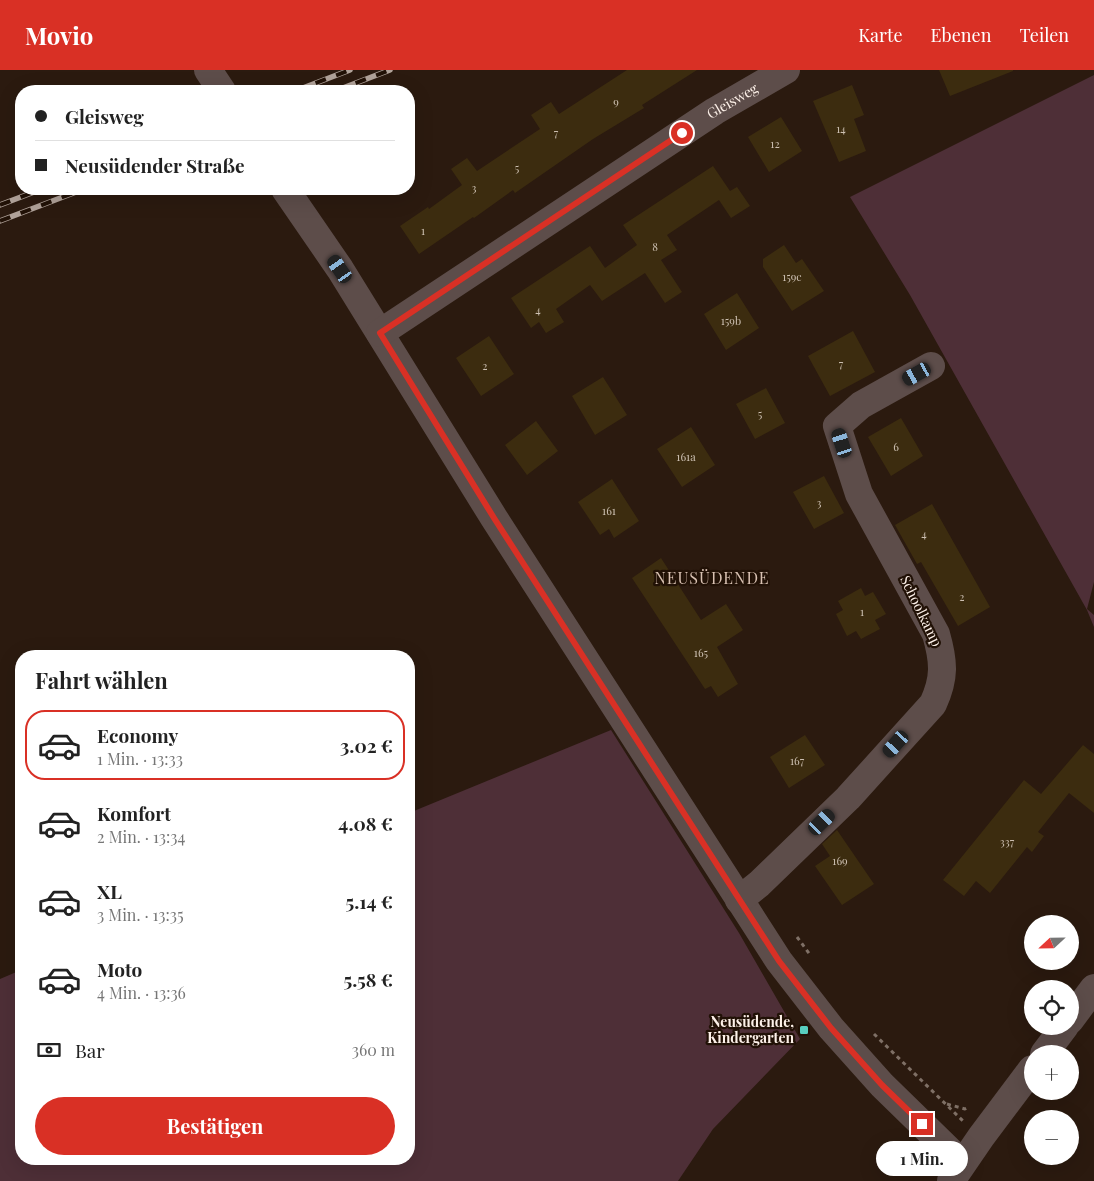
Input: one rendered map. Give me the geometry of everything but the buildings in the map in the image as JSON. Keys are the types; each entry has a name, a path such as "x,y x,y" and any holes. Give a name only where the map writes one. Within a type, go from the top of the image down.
{"street":[{"path":"208,70 218,85"},
{"name":"Gleisweg","path":"380,333 715,111 786,70"},
{"path":"289,195 340,269 494,518 739,900 779,961 831,1028 956,1172 1024,1080"},
{"name":"Schoolkamp","path":"739,900 759,884 848,798 932,704 939,690 942,673 942,655 936,634 859,494 837,426 861,405 931,366"},
{"path":"1079,1008 1094,988"}],"path":[{"path":"794,932 811,956"},
{"path":"872,1031 981,1137"}],"shaded area":[{"path":"1094,75 1094,582 1087,609 1094,615 1094,627 1087,610 910,295 850,197"},
{"path":"611,730 739,933 800,1039 713,1129 678,1181 0,1181 0,979 15,973 15,1165 415,1165 415,811"}],"railway":[{"path":"311,85 350,70"},
{"path":"351,85 390,70"},
{"path":"0,205 26,195"},
{"path":"0,221 68,195"}],"place":[{"name":"Neusüdende, Kindergarten","path":"804,1030"}],"district":[{"name":"NEUSÜDENDE","path":"712,578"}],"route":[{"path":"682,133 380,333 494,518 779,961 831,1028 882,1085 922,1124"}]}
